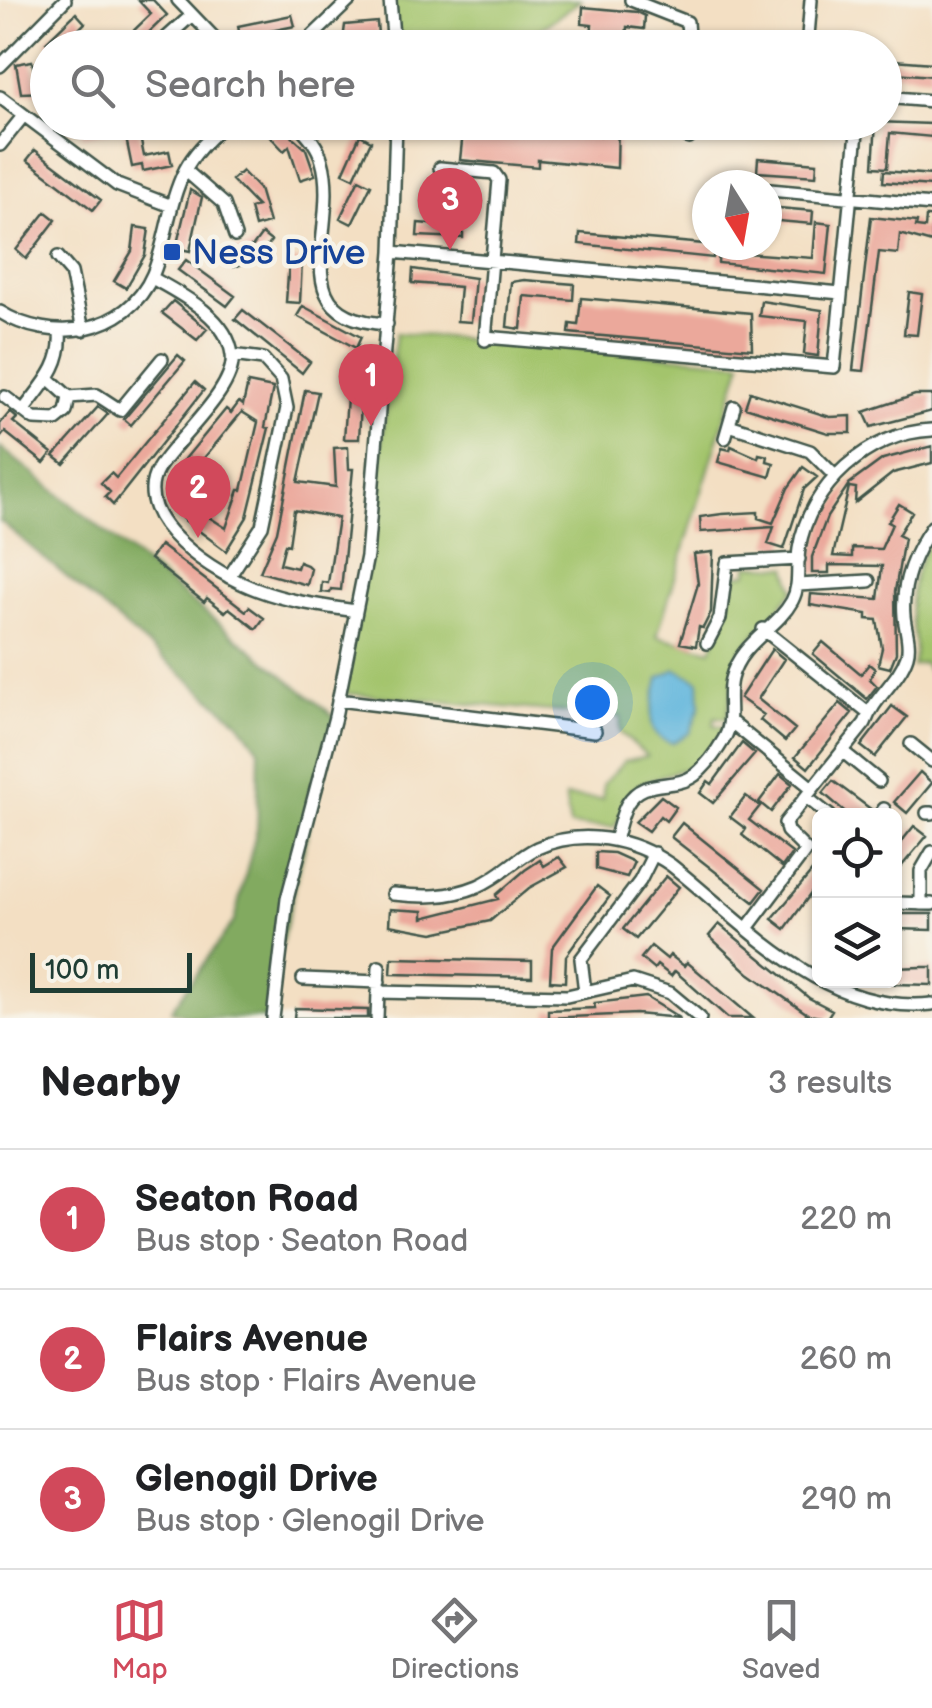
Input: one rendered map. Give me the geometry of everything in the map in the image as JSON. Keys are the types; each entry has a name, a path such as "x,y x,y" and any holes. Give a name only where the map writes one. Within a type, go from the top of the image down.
{"street":[{"path":"35,30 65,0"},
{"path":"178,0 207,30"},
{"path":"319,30 350,0"},
{"path":"390,0 392,30"},
{"path":"631,0 688,22 688,30"},
{"path":"809,30 812,0"},
{"path":"175,30 192,15"},
{"path":"0,66 30,36"},
{"path":"0,97 30,119"},
{"path":"902,98 932,101"},
{"path":"0,145 24,115"},
{"path":"58,140 118,185 170,205"},
{"path":"0,312 34,329 60,332 100,324 132,304 152,278 170,205 186,170 211,140"},
{"path":"311,140 318,149 326,176 321,269 328,298 348,318 387,324"},
{"path":"273,1018 288,899 338,700 367,556 392,252 395,140"},
{"path":"440,168 494,173 499,180 485,338 834,367 857,140"},
{"path":"186,170 224,204 234,236"},
{"path":"782,191 932,205"},
{"path":"392,252 841,294"},
{"path":"58,257 70,272 83,330"},
{"path":"152,278 212,320 226,337 232,355 231,375 158,469 152,492 154,511 164,527 229,577 284,599 356,612"},
{"path":"23,410 62,352 60,332"},
{"path":"229,577 262,526 287,408 281,378 263,359 232,355"},
{"path":"48,378 69,397 97,395 120,410 162,359"},
{"path":"5,397 34,419 56,420 66,412 69,397"},
{"path":"725,438 734,407"},
{"path":"729,425 810,451 835,476"},
{"path":"615,840 629,800 654,783 693,777 727,736 730,680 742,655 763,628 790,605 798,585 799,558 810,514 835,476 856,457 891,437 932,430"},
{"path":"806,850 785,827 900,671 910,649 903,606 906,582 913,556 932,527"},
{"path":"707,643 720,618 727,563 799,558"},
{"path":"798,585 868,581"},
{"path":"763,628 868,714"},
{"path":"338,700 595,731"},
{"path":"730,720 823,808"},
{"path":"911,744 932,761"},
{"path":"842,752 878,781"},
{"path":"393,894 437,897 460,892 494,878 547,845 577,838 615,840 654,853 817,982 849,997 906,1007 932,1004"},
{"path":"748,927 812,845"},
{"path":"926,904 921,871 932,852"},
{"path":"585,992 580,967 586,948 640,882 654,853"},
{"path":"377,1018 379,967"},
{"path":"304,980 480,996 585,992 633,982 670,993 700,1018"}],"green space":[{"path":"390,0 581,0 539,30 393,30"},
{"path":"396,333 742,362 657,636 711,650 727,609 733,576 748,573 748,565 787,567 794,590 738,654 727,719 715,717 714,725 725,727 717,744 698,763 638,786 614,827 570,826 565,797 603,799 603,784 625,761 647,756 620,732 621,717 340,693 367,556"},
{"path":"0,447 335,717 277,963 271,969 267,1018 195,1018 171,1010 234,921 257,829 259,749 239,722 0,521"},
{"path":"932,537 932,676 923,663 912,666 915,646 911,603 916,573"}],"water":[{"path":"676,669 699,681 700,706 690,733 672,743 656,733 652,707 659,678"}],"building":[{"path":"138,0 153,0 167,15 151,30 134,30 151,14"},
{"path":"583,7 645,16 644,29 592,30 592,25 582,24"},
{"path":"76,13 85,23 78,30 58,30"},
{"path":"292,15 295,26 239,30 238,26"},
{"path":"377,22 378,30 344,30 345,25"},
{"path":"30,61 30,93 21,93 16,64"},
{"path":"902,61 932,63 932,76 902,74"},
{"path":"902,123 932,124 932,137 902,134"},
{"path":"126,140 141,140 144,156 169,151 172,165 143,171 142,165 132,167"},
{"path":"274,140 296,140 306,149 315,175 300,180 289,146 284,151"},
{"path":"358,140 371,141 354,178 343,173"},
{"path":"462,140 618,140 617,168 538,160 538,167 460,160"},
{"path":"875,140 889,140 887,168 873,167"},
{"path":"35,150 101,200 93,210 27,160"},
{"path":"758,158 817,163 816,176 757,170"},
{"path":"242,171 259,189 269,223 255,227 250,208 257,206 232,180"},
{"path":"884,171 932,175 931,186 883,182"},
{"path":"359,179 371,185 352,224 340,218"},
{"path":"190,190 202,197 190,251 176,248"},
{"path":"782,208 813,211 812,224 782,221"},
{"path":"46,212 56,220 26,259 16,250"},
{"path":"871,217 917,222 916,227 925,228 926,217 932,217 932,243 900,234 898,254 879,252 864,371 853,370"},
{"path":"816,222 831,224 826,274 718,263 782,260 782,256 813,258"},
{"path":"418,223 463,227 463,238 417,236"},
{"path":"135,227 149,229 145,255 126,288 114,281 132,251"},
{"path":"580,233 692,243 692,256 579,244"},
{"path":"262,234 271,241 256,260 234,267 230,253 253,246"},
{"path":"186,260 235,296 227,306 178,270"},
{"path":"289,261 302,261 300,303 286,302"},
{"path":"413,269 475,278 471,322 457,321 460,287 412,283"},
{"path":"511,282 574,284 573,300 524,296 521,329 507,327"},
{"path":"909,292 922,294 917,335 904,334"},
{"path":"581,298 751,313 752,349 569,333 570,324 578,325"},
{"path":"173,301 207,329 197,340 162,313"},
{"path":"761,301 822,310 818,356 804,354 807,321 759,316"},
{"path":"303,306 361,337 356,348 297,316"},
{"path":"243,310 310,362 302,373 235,319"},
{"path":"178,355 185,361 131,425 124,419"},
{"path":"195,382 204,390 113,505 105,497 110,492 101,483 111,473 116,478"},
{"path":"248,383 273,388 265,427 269,428 247,517 226,551 183,519 192,506 226,528 242,490 258,422 242,412 199,464 207,471 193,485 186,478 191,474 180,465 226,409 231,413 239,402 243,405"},
{"path":"348,384 362,386 359,439 344,439"},
{"path":"305,390 318,392 298,482 336,487 334,448 348,447 349,469 353,469 341,590 331,589 330,593 321,592 322,582 328,583 338,518 294,510 289,545 285,544 280,564 297,568 299,562 307,565 311,569 307,585 260,572 277,532"},
{"path":"750,392 830,417 851,416 851,433 828,433 745,407"},
{"path":"915,395 932,395 932,411 871,427 864,412"},
{"path":"98,407 108,414 64,464 54,456"},
{"path":"10,412 17,418 13,422 52,453 44,463 5,432 0,438 0,424"},
{"path":"731,446 758,458 759,454 768,456 767,461 774,463 770,477 718,462 722,448 730,450"},
{"path":"932,446 932,463 893,473 855,503 856,488 849,487 833,556 852,557 852,548 881,549 892,524 888,522 899,504 912,512 898,535 904,538 895,591 896,653 890,668 878,665 882,648 877,620 867,619 867,614 810,605 811,594 878,599 882,566 829,565 829,573 812,573 812,557 827,517 849,484 883,459"},
{"path":"803,467 817,477 804,489 784,549 768,544 774,527 701,532 700,517 722,514 758,512 758,518 773,523 788,488"},
{"path":"160,545 246,611 249,607 264,618 256,629 229,608 225,612 207,598 204,602 150,559"},
{"path":"713,552 711,612 703,628 699,627 696,646 680,643 698,584 694,554"},
{"path":"823,642 861,674 869,664 875,669 870,679 877,686 867,699 813,654"},
{"path":"772,649 784,659 758,699 795,729 785,741 760,720 764,715 740,698"},
{"path":"840,703 852,713 808,768 795,757"},
{"path":"892,706 907,717 875,757 861,746"},
{"path":"742,743 755,754 713,803 700,793 708,781 712,784"},
{"path":"920,772 932,783 907,813 894,802"},
{"path":"780,774 792,784 771,812 759,802"},
{"path":"833,781 869,808 841,808 823,793"},
{"path":"661,796 676,807 666,821 660,816 648,831 635,822"},
{"path":"746,796 760,806 749,820 792,853 782,867 742,835 746,829 730,817"},
{"path":"682,823 764,889 754,902 671,837"},
{"path":"914,826 927,836 902,866 902,841"},
{"path":"596,852 614,853 634,862 627,877 596,869"},
{"path":"559,857 567,867 529,888 490,921 433,933 389,925 390,909 423,911 423,918 498,899 496,895 525,870 540,860 544,866"},
{"path":"812,872 812,892 785,929 772,919"},
{"path":"666,876 679,887 636,939 623,929"},
{"path":"597,886 610,896 566,956 565,982 550,981 552,948"},
{"path":"902,914 932,914 932,930 902,929"},
{"path":"719,924 809,998 832,1010 827,1018 809,1015 749,973 709,936"},
{"path":"651,946 667,959 670,955 684,966 687,962 753,1018 728,1018 675,971 671,976 657,965 654,969 641,958"},
{"path":"392,958 532,961 532,977 391,974"},
{"path":"932,967 932,985 902,984 902,968"},
{"path":"646,997 680,1018 636,1014 548,1018 548,1010 595,1008 594,1003"},
{"path":"295,1008 368,1010 368,1018 294,1018"}],"place":[{"name":"Glenogil Drive","path":"450,250"},
{"name":"Ness Drive","path":"172,252"},
{"name":"Seaton Road","path":"371,426"},
{"name":"Flairs Avenue","path":"198,538"}]}
